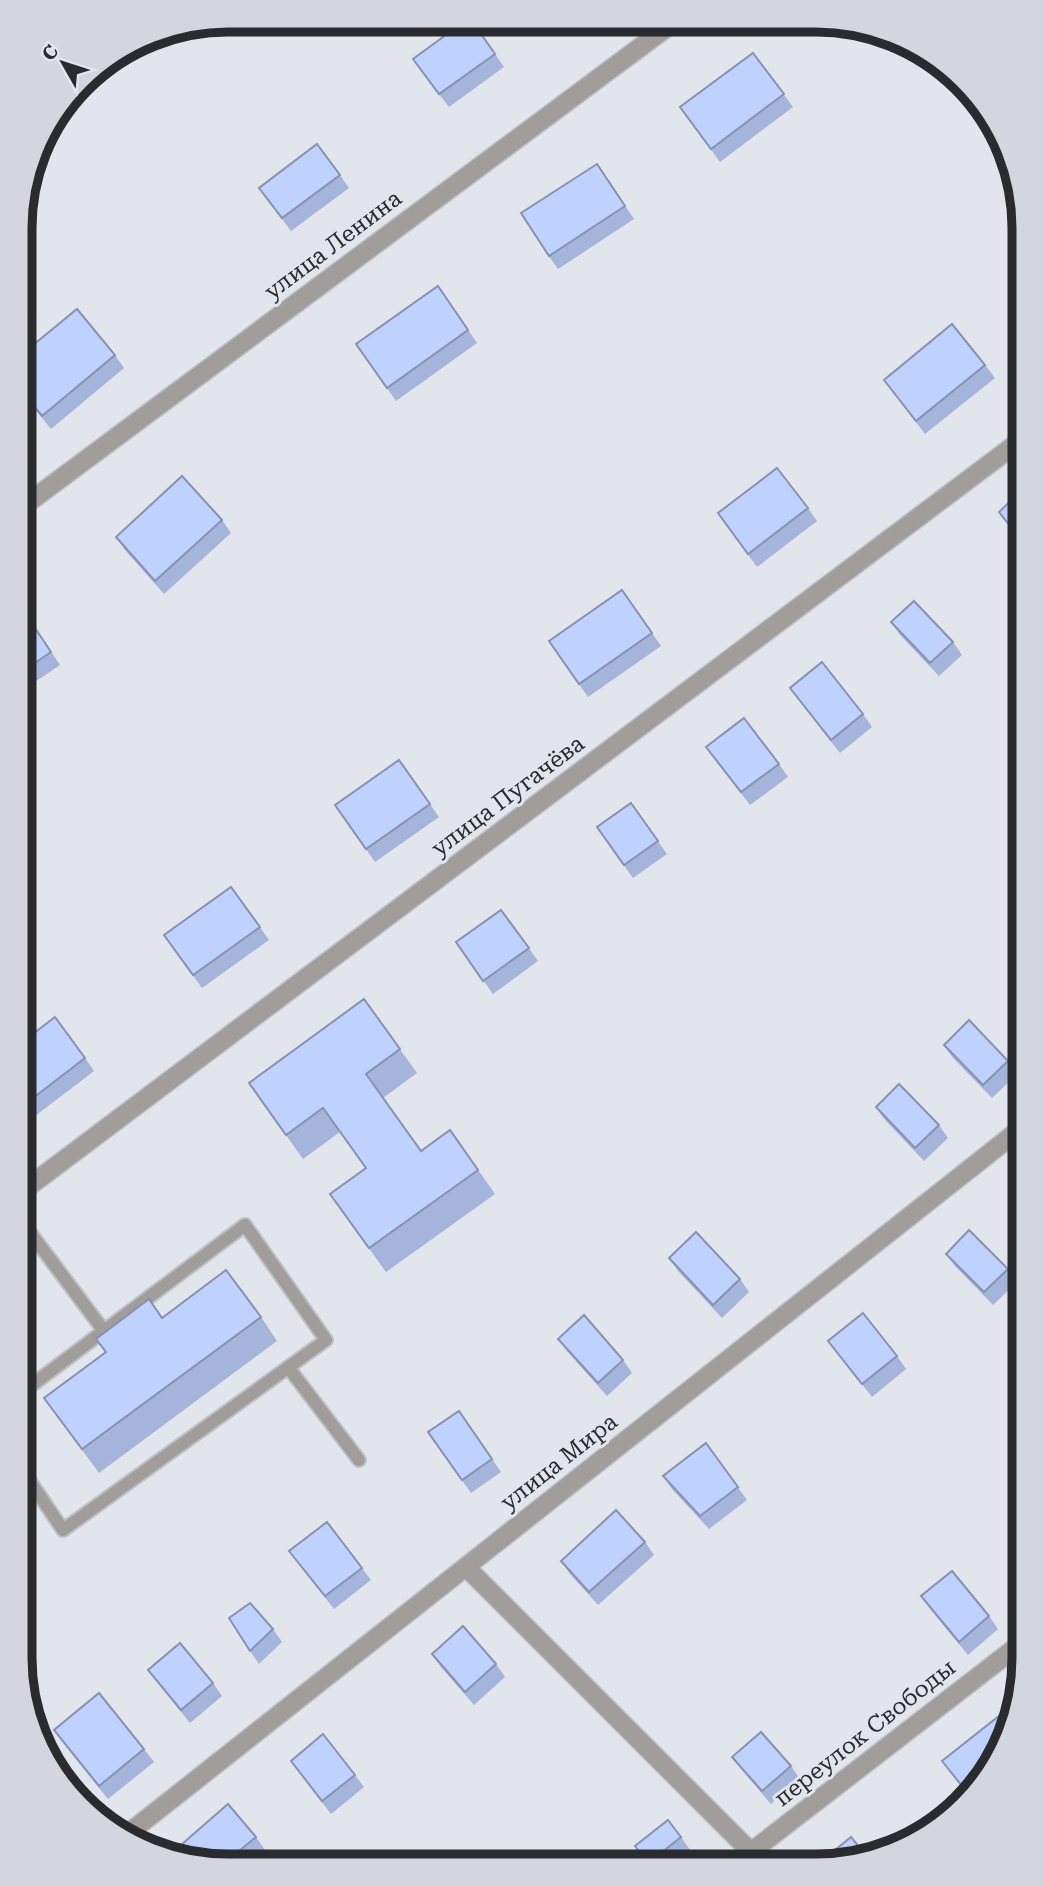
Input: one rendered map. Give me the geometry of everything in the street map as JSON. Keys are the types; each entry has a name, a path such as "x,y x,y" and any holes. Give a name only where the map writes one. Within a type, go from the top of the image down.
{"street":[{"name":"улица Ленина","path":"31,501 662,31"},
{"name":"улица Пугачёва","path":"31,1185 1012,447"},
{"name":"улица Мира","path":"133,1829 1012,1135"},
{"path":"466,1567 752,1854"},
{"name":"переулок Свободы","path":"763,1854 1012,1651"}],"lane":[{"path":"31,1386 245,1225 326,1340 63,1530 31,1483"},
{"path":"31,1234 104,1331"},
{"path":"288,1367 359,1460"}],"building":[{"path":"450,32 479,32 495,54 439,94 413,59"},
{"path":"753,53 784,94 711,149 680,107"},
{"path":"317,144 340,175 282,218 259,188"},
{"path":"597,164 625,206 549,256 521,213"},
{"path":"438,286 468,330 387,388 356,344"},
{"path":"77,309 115,355 42,416 31,402 31,347"},
{"path":"952,324 985,365 916,421 884,380"},
{"path":"777,468 808,508 748,554 718,513"},
{"path":"182,476 222,520 155,581 116,537"},
{"path":"1012,500 1012,528 999,512"},
{"path":"622,590 652,633 579,684 549,641"},
{"path":"914,601 953,642 930,663 891,622"},
{"path":"31,622 51,652 31,666"},
{"path":"822,662 863,714 831,740 790,688"},
{"path":"744,718 779,764 741,792 706,747"},
{"path":"399,760 430,804 366,849 335,805"},
{"path":"631,803 658,841 624,865 597,827"},
{"path":"231,887 260,927 193,975 164,935"},
{"path":"501,910 529,948 483,981 456,942"},
{"path":"364,999 400,1049 366,1074 421,1151 450,1130 478,1170 369,1248 330,1194 366,1168 323,1108 286,1135 249,1083"},
{"path":"55,1017 85,1058 31,1100 31,1036"},
{"path":"969,1020 1008,1061 983,1085 944,1045"},
{"path":"899,1084 939,1125 915,1148 876,1107"},
{"path":"969,1230 1008,1269 984,1292 946,1254"},
{"path":"696,1232 740,1279 713,1305 669,1258"},
{"path":"226,1270 261,1317 82,1449 44,1398 106,1352 96,1339 149,1299 162,1318"},
{"path":"863,1313 897,1356 862,1384 828,1341"},
{"path":"584,1315 623,1360 598,1383 558,1339"},
{"path":"459,1411 492,1459 462,1480 428,1432"},
{"path":"706,1443 738,1487 700,1516 663,1476"},
{"path":"616,1510 645,1542 589,1592 561,1561"},
{"path":"327,1522 362,1568 325,1596 289,1551"},
{"path":"952,1571 989,1616 959,1642 921,1596"},
{"path":"250,1603 273,1629 250,1651 229,1618"},
{"path":"463,1626 496,1664 465,1692 432,1654"},
{"path":"180,1643 213,1683 181,1710 148,1670"},
{"path":"99,1693 144,1749 99,1786 54,1730"},
{"path":"999,1716 1002,1720 992,1745 963,1788 942,1761"},
{"path":"761,1732 791,1766 762,1791 732,1757"},
{"path":"323,1734 355,1775 322,1801 291,1761"},
{"path":"228,1804 256,1837 235,1854 202,1853 187,1850 182,1844"},
{"path":"668,1820 681,1837 659,1854 641,1854 635,1846"},
{"path":"851,1837 861,1849 842,1853 831,1853"}]}
